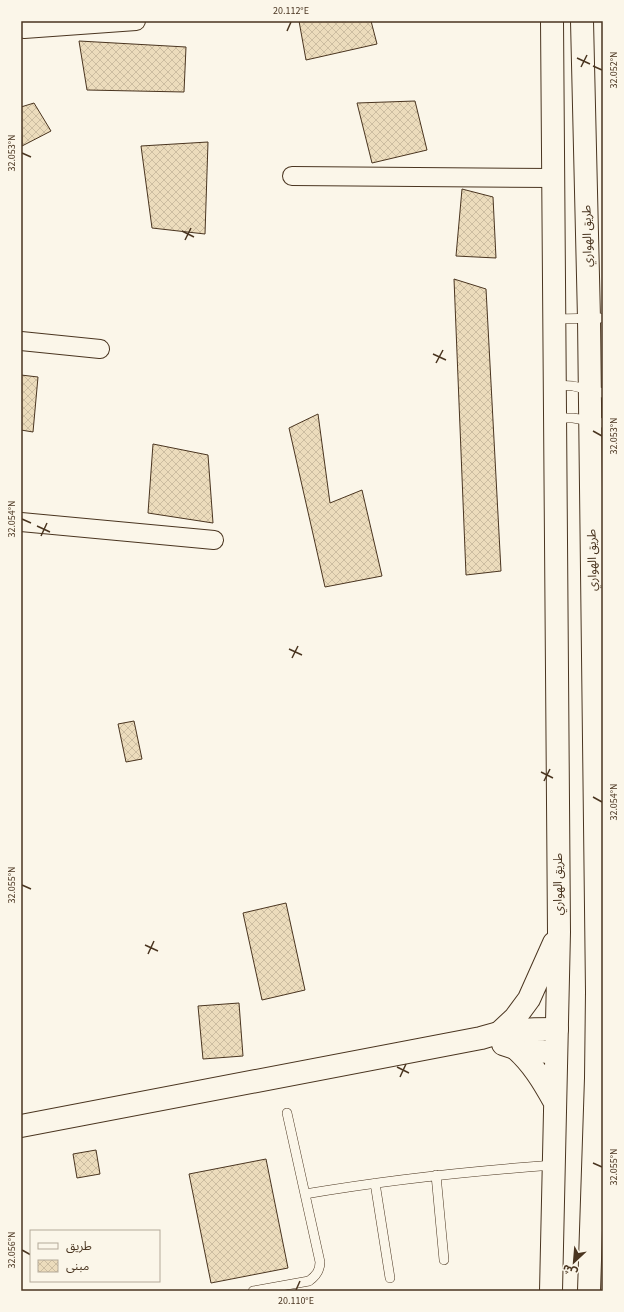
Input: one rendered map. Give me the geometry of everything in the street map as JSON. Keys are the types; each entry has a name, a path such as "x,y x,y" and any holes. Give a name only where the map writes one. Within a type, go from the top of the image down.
{"main road":[{"name":"طريق الهواري","path":"551,1291 554,1101 559,932 552,21"},
{"name":"طريق الهواري","path":"582,21 596,318 597,391 600,1078 589,1291"},
{"path":"490,1035 515,1018 524,1008 559,932"},
{"path":"21,1126 515,1030 557,1029"},
{"path":"490,1035 514,1048 524,1056 533,1067 554,1101"},
{"path":"514,1048 556,1053"}],"street":[{"path":"24,29 136,21"},
{"path":"292,176 553,178"},
{"path":"21,341 100,349"},
{"path":"21,522 214,540"}],"lane":[{"path":"554,319 596,318"},
{"path":"555,385 597,391"},
{"path":"555,418 597,422"},
{"path":"253,1291 309,1281 314,1278 320,1268 320,1262 287,1113"},
{"path":"305,1194 436,1175 554,1165"},
{"path":"436,1175 444,1260"},
{"path":"375,1183 390,1278"}],"building":[{"path":"299,21 371,21 377,44 306,60"},
{"path":"79,41 186,47 184,92 87,90"},
{"path":"415,101 427,150 372,163 357,103"},
{"path":"34,103 51,131 22,146 21,107"},
{"path":"208,142 205,234 152,228 141,146"},
{"path":"462,189 493,197 496,258 456,256"},
{"path":"454,279 486,289 501,571 466,575"},
{"path":"21,375 38,377 33,432 21,430"},
{"path":"318,414 330,503 362,490 382,576 325,587 289,428"},
{"path":"153,444 208,455 213,523 148,513"},
{"path":"134,721 142,759 126,762 118,724"},
{"path":"286,903 305,990 262,1000 243,913"},
{"path":"239,1003 243,1056 203,1059 198,1006"},
{"path":"96,1150 100,1174 77,1178 73,1154"},
{"path":"266,1159 288,1268 211,1283 189,1174"}]}
